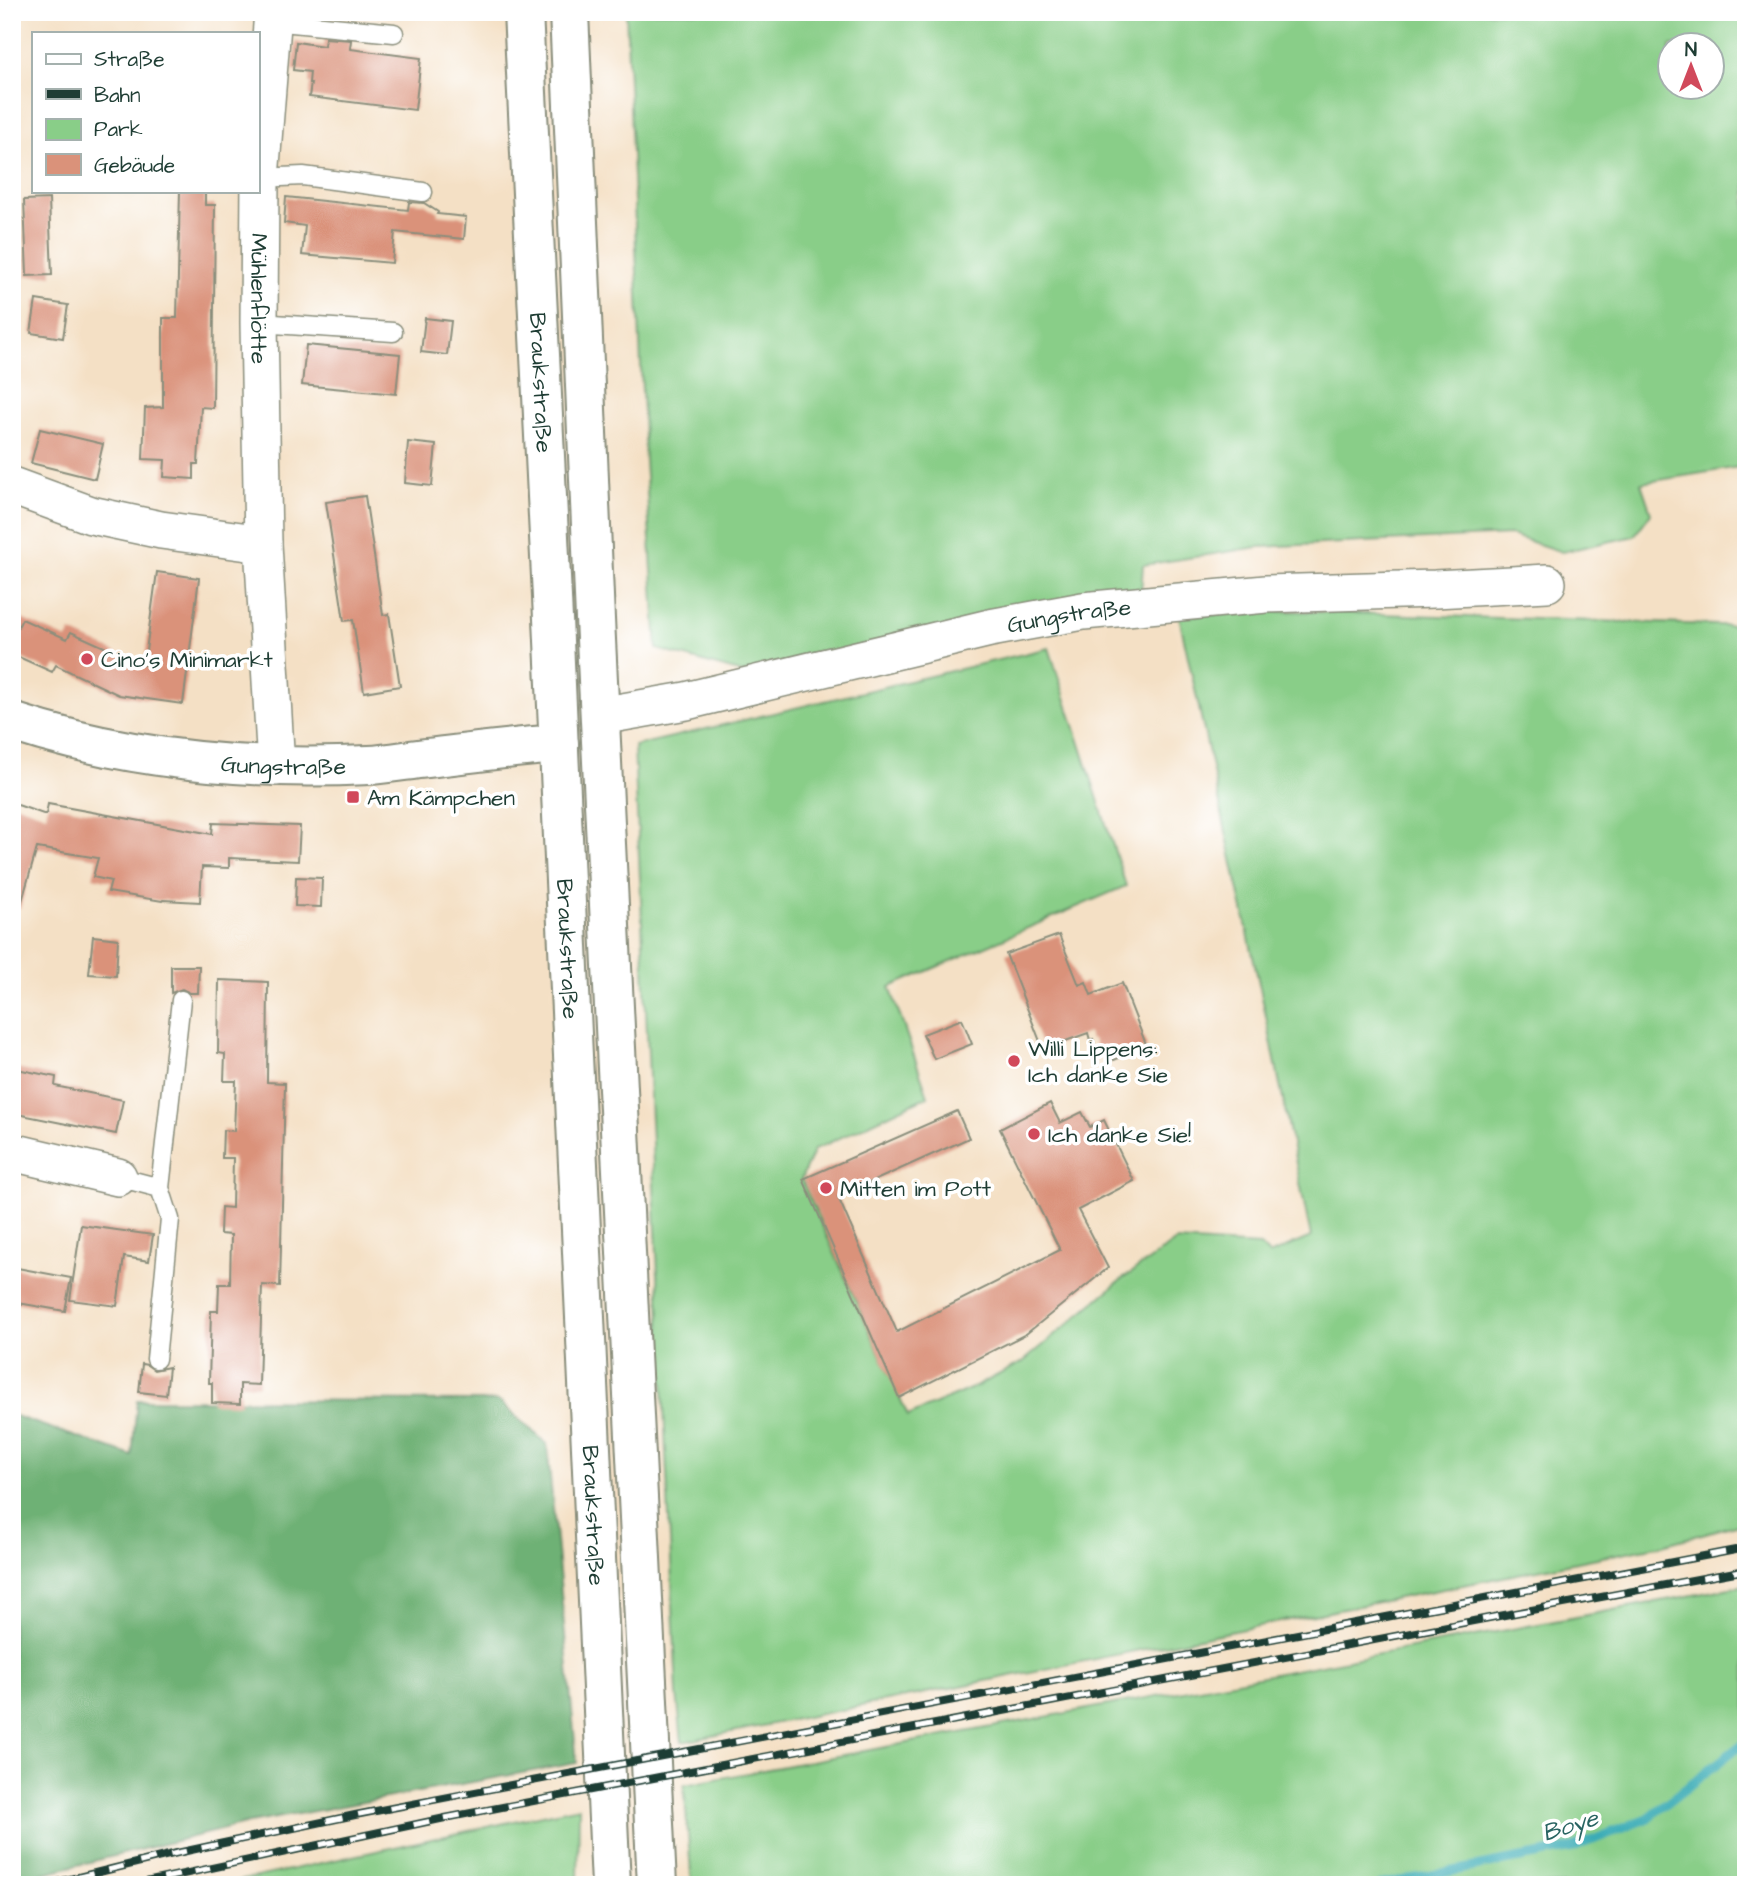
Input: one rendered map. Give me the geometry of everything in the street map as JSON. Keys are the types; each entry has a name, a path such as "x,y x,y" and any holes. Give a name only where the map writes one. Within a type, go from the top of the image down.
{"main road":[{"name":"Braukstraße","path":"523,12 611,1885"},
{"name":"Braukstraße","path":"569,12 657,1885"},
{"name":"Gungstraße","path":"12,722 140,754 198,762 276,767 371,765 559,744"}],"street":[{"name":"Mühlenflötte","path":"272,16 260,178 259,323 263,544 276,767"},
{"path":"12,486 91,515 160,530 263,544"},
{"name":"Gungstraße","path":"600,716 686,701 989,628 1083,611 1266,594 1547,583"},
{"path":"12,1152 118,1177"}],"lane":[{"path":"272,16 394,33"},
{"path":"260,178 303,176 424,192"},
{"path":"259,323 393,332"},
{"path":"156,1359 170,1219 160,1188 181,1000"},
{"path":"118,1177 160,1188"}],"green space":[{"path":"626,12 1746,12 1746,466 1641,483 1651,513 1634,536 1562,552 1511,535 1258,547 1143,565 1141,592 742,673 657,649 645,461"},
{"path":"1288,611 1746,626 1746,1522 1662,1545 682,1742 677,1694 634,746 1049,648 1126,886 890,987 928,1096 814,1150 801,1179 908,1416 977,1386 1023,1362 1117,1283 1176,1241 1260,1246 1269,1255 1311,1237 1179,616"},
{"path":"137,1400 499,1401 547,1444 577,1763 249,1823 12,1881 12,1415 132,1456"},
{"path":"1746,1585 1746,1885 692,1885 684,1785"},
{"path":"579,1807 578,1885 220,1885"}],"building":[{"path":"325,38 351,40 350,49 421,58 415,110 309,97 310,72 293,70 296,42 324,46"},
{"path":"180,192 205,192 205,205 215,205 213,408 201,407 198,464 194,464 194,479 164,477 165,460 143,459 145,408 163,407 163,318 177,318"},
{"path":"286,197 408,210 409,202 424,203 438,212 437,214 466,217 464,239 395,232 392,263 302,255 305,226 284,223"},
{"path":"49,199 52,275 27,276 24,200"},
{"path":"36,300 68,305 63,338 31,333"},
{"path":"425,318 451,321 447,355 421,352"},
{"path":"306,345 400,354 396,394 302,385"},
{"path":"40,429 103,444 95,479 31,463"},
{"path":"408,442 436,445 432,486 405,483"},
{"path":"365,496 383,615 389,614 400,686 364,692 353,620 344,621 326,502"},
{"path":"157,572 199,578 183,704 119,695 56,665 52,672 12,654 12,624 18,627 22,619 67,639 71,632 144,665"},
{"path":"12,803 46,815 48,804 212,834 213,823 300,826 298,861 229,858 229,868 202,867 200,902 162,901 108,892 111,881 93,877 98,858 37,848 20,908 12,907"},
{"path":"296,877 322,878 321,907 295,906"},
{"path":"1059,935 1079,985 1086,982 1091,995 1122,983 1147,1047 1114,1060 1110,1052 1099,1056 1088,1033 1043,1049 1006,954"},
{"path":"93,936 118,939 116,976 89,974"},
{"path":"171,966 199,966 198,993 182,989 171,993"},
{"path":"219,980 268,982 267,1082 285,1083 280,1286 262,1285 259,1385 240,1384 240,1404 212,1403 212,1383 209,1383 211,1311 218,1311 219,1284 230,1284 231,1235 220,1234 221,1207 232,1208 233,1158 222,1158 223,1130 234,1131 236,1081 224,1081 225,1054 218,1053"},
{"path":"962,1019 972,1044 934,1059 923,1034"},
{"path":"12,1068 56,1077 55,1086 123,1100 116,1134 12,1113"},
{"path":"1050,1103 1060,1123 1082,1112 1090,1127 1104,1120 1134,1181 1078,1210 1108,1268 1026,1334 899,1398 803,1179 957,1111 969,1138 838,1197 897,1332 1060,1250 1000,1129"},
{"path":"81,1225 153,1235 149,1261 124,1257 117,1306 70,1300"},
{"path":"12,1267 71,1278 65,1311 12,1302"},
{"path":"142,1364 154,1370 169,1367 166,1395 139,1392"}],"waterway":[{"name":"Boye","path":"1380,1885 1573,1848 1648,1818 1746,1741"}],"railway":[{"path":"46,1885 177,1853 355,1815 1746,1548"},
{"path":"132,1885 445,1818 1746,1570"}],"place":[{"name":"Cino's Minimarkt","path":"87,659"},
{"name":"Am Kämpchen","path":"353,797"},
{"name":"Willi Lippens: Ich danke Sie","path":"1014,1061"},
{"name":"Ich danke Sie!","path":"1034,1134"},
{"name":"Mitten im Pott","path":"826,1188"}]}
